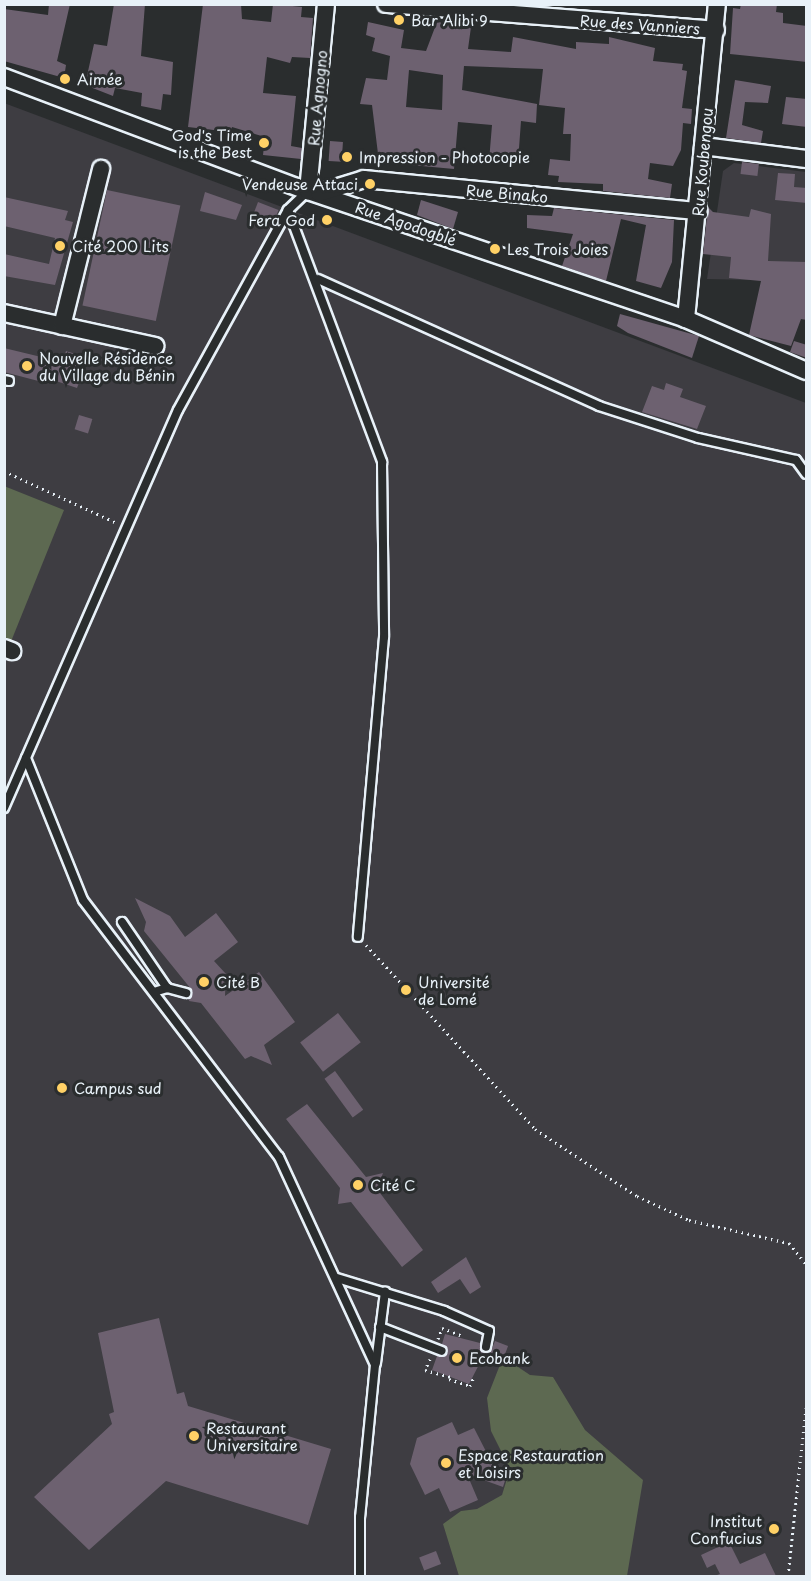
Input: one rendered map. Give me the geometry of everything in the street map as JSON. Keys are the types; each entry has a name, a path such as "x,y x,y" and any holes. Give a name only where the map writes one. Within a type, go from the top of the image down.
{"street":[{"name":"Rue Agnogno","path":"314,192 326,4"},
{"name":"Rue des Vanniers","path":"386,4 716,30"},
{"name":"Rue Koubengou","path":"686,319 717,4"},
{"name":"Rue Agodogblé","path":"4,77 314,192 686,319 807,371"},
{"path":"703,146 807,159"},
{"path":"62,326 101,169"},
{"name":"Rue Binako","path":"314,192 364,179 698,211"},
{"path":"4,313 155,346"}],"lane":[{"path":"4,808 178,410 288,210 314,192"},
{"path":"288,210 318,279 382,462 384,637 358,937"},
{"path":"318,279 599,406 698,438 796,460 807,474"},
{"path":"26,758 83,900 267,1139 337,1278 375,1365"},
{"path":"123,922 167,988"},
{"path":"154,992 167,988 186,993"},
{"path":"337,1278 385,1292 489,1331 486,1347"},
{"path":"360,1576 360,1517 375,1365 385,1292"},
{"path":"380,1327 438,1349"}],"path":[{"path":"4,471 126,528"},
{"path":"358,937 536,1129 637,1196 689,1220 789,1243 807,1264"},
{"path":"463,1336 442,1328 438,1349 426,1370 470,1386 472,1379"},
{"path":"788,1576 807,1408"}],"shaded area":[{"name":"Université de Lomé","path":"4,103 806,403 806,1576 5,1576"},
{"path":"734,163 806,172 806,281 707,279 723,171"}],"green space":[{"path":"4,486 64,510 10,644 4,642"},
{"path":"503,1357 530,1375 553,1377 585,1430 643,1480 627,1576 459,1576 443,1524 461,1511 477,1509 502,1495 510,1469 491,1431 487,1398"}],"building":[{"path":"49,4 70,4 57,61 66,65 64,78 4,61 4,9 48,15"},
{"path":"114,4 145,4 141,56 173,62 171,95 163,94 161,110 141,106 142,93 115,88 113,96 85,85 94,44 107,46"},
{"path":"203,4 241,4 242,19 271,22 273,4 302,7 301,17 313,18 310,58 292,57 290,63 267,57 263,93 296,96 291,146 302,148 301,159 263,155 265,137 232,127 231,132 188,127"},
{"path":"741,4 777,4 776,12 783,13 783,23 807,26 807,62 730,54 733,8 740,9"},
{"path":"368,22 404,30 401,48 426,51 437,22 471,27 468,49 511,52 513,37 576,49 576,42 609,44 609,37 655,48 653,61 683,64 682,70 687,71 682,108 692,109 691,124 683,123 681,150 673,166 650,163 648,179 672,184 670,198 603,191 603,184 558,182 559,176 548,175 550,159 570,161 571,134 563,134 565,108 539,105 543,69 464,66 462,90 537,104 536,123 521,121 518,162 489,161 492,125 458,122 454,169 379,162 372,105 360,104 366,78 387,80 390,56 372,51 375,38 366,35","holes":["409,70 443,75 442,110 406,107"]},
{"path":"735,80 771,86 768,103 745,102 742,125 763,131 761,143 726,138"},
{"path":"786,97 807,99 807,127 782,124"},
{"path":"330,141 343,142 342,162 329,161"},
{"path":"742,162 759,164 757,176 741,174"},
{"path":"778,173 795,174 794,187 807,188 807,203 775,200"},
{"path":"107,190 180,206 156,321 82,305"},
{"path":"205,192 242,205 236,220 200,211"},
{"name":"Cité 200 Lits","path":"4,197 68,211 65,220 73,222 55,285 4,276 4,254 49,264 55,238 4,226"},
{"path":"421,200 458,212 453,229 417,215"},
{"path":"258,202 279,210 274,221 254,213"},
{"path":"708,207 713,212 749,217 751,209 771,214 768,261 807,262 807,320 801,319 791,346 749,335 761,281 729,278 731,257 703,254"},
{"path":"554,208 674,220 672,262 661,288 636,281 646,225 621,219 606,281 562,266 573,234 527,228 527,215 552,216"},
{"path":"620,314 699,336 692,358 628,333 617,326"},
{"path":"794,341 807,345 807,358 790,352"},
{"path":"4,348 62,362 66,351 79,355 75,369 83,372 77,388 47,378 46,383 4,372"},
{"path":"666,383 683,389 680,397 706,406 697,429 642,412 652,386 664,390"},
{"path":"79,415 92,419 88,433 75,429"},
{"path":"135,898 170,916 185,937 216,913 238,942 214,961 226,974 225,996 259,972 295,1022 264,1045 272,1065 251,1056 245,1059 201,1003 189,1001 191,989 144,931 146,922"},
{"path":"338,1013 361,1042 323,1072 300,1043"},
{"path":"335,1071 363,1110 353,1117 324,1079"},
{"name":"Cité C","path":"307,1104 366,1177 383,1173 377,1189 423,1250 402,1267 351,1202 338,1204 340,1188 286,1119"},
{"path":"466,1257 481,1287 470,1294 460,1279 438,1293 431,1282"},
{"name":"Restaurant Universitaire","path":"159,1318 177,1394 184,1392 188,1406 331,1449 308,1525 166,1481 89,1550 34,1497 112,1424 109,1414 114,1412 98,1333"},
{"name":"Ecobank","path":"445,1334 480,1343 485,1353 469,1384 432,1370 437,1356 448,1353 442,1344"},
{"path":"495,1341 508,1346 502,1362 489,1357"},
{"path":"452,1422 458,1435 474,1428 495,1469 507,1474 503,1487 467,1474 478,1500 450,1512 439,1488 425,1495 410,1464 417,1438"},
{"path":"729,1542 740,1564 765,1553 776,1576 714,1576 720,1574 715,1564 707,1568 701,1555"},
{"path":"436,1551 441,1564 424,1571 419,1557"}],"place":[{"name":"Bar Alibi 9","path":"399,20"},
{"name":"Aimée","path":"65,79"},
{"name":"God's Time is the Best","path":"264,143"},
{"name":"Impression - Photocopie","path":"347,157"},
{"name":"Vendeuse Attaci","path":"370,184"},
{"name":"Fera God","path":"327,220"},
{"name":"Cité 200 Lits","path":"60,246"},
{"name":"Les Trois Joies","path":"495,249"},
{"name":"Nouvelle Résidence du Village du Bénin","path":"27,366"},
{"name":"Cité B","path":"204,982"},
{"name":"Université de Lomé","path":"406,990"},
{"name":"Campus sud","path":"62,1088"},
{"name":"Cité C","path":"358,1185"},
{"name":"Ecobank","path":"457,1358"},
{"name":"Restaurant Universitaire","path":"194,1436"},
{"name":"Espace Restauration et Loisirs","path":"446,1463"},
{"name":"Institut Confucius","path":"774,1529"}]}
